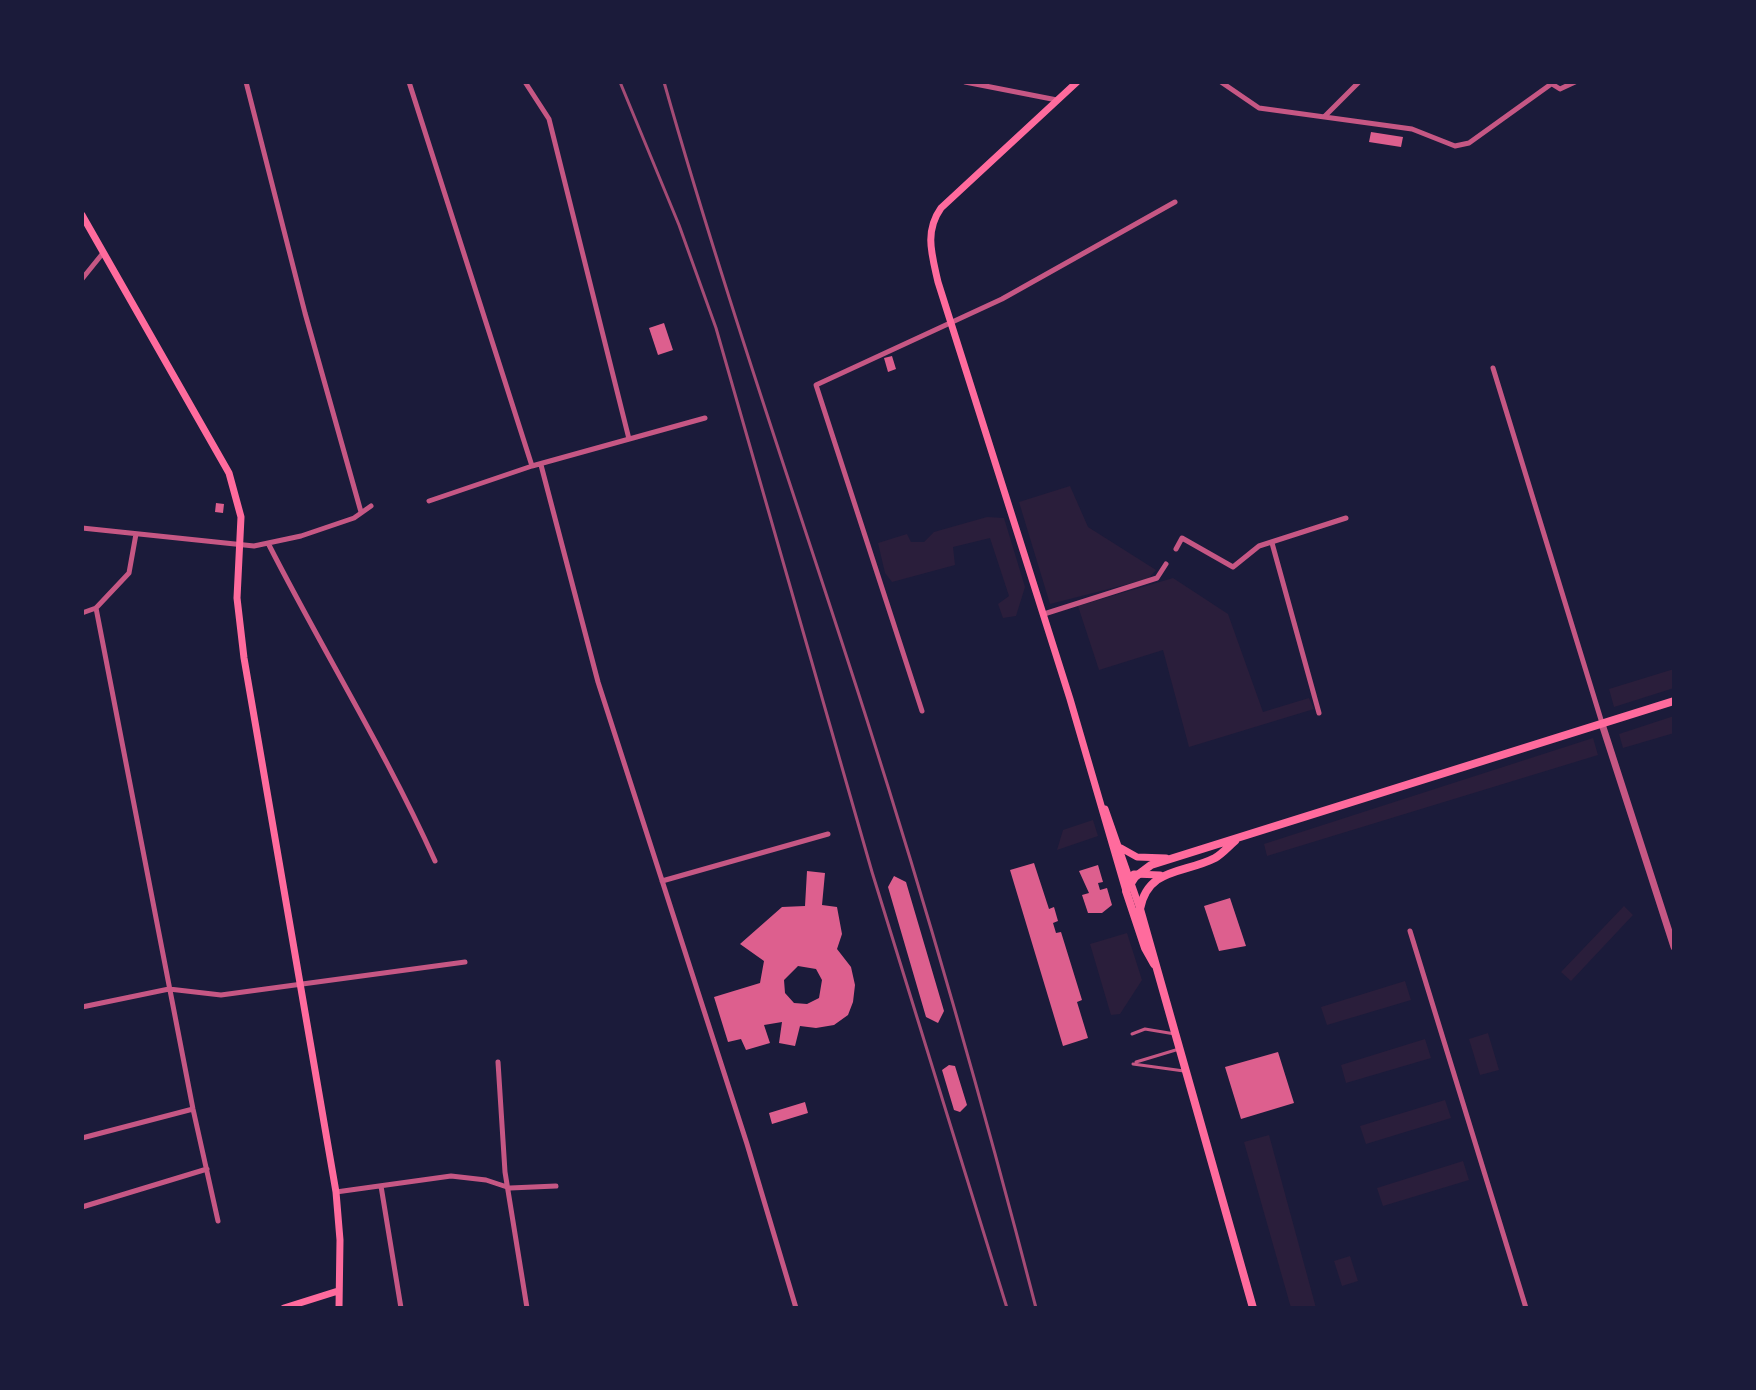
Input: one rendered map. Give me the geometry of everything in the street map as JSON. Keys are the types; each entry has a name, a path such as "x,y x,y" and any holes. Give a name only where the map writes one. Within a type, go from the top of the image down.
{"main road":[{"path":"1077,82 934,219 930,244 951,323 1102,804 1115,857 1145,948 1154,964"},
{"path":"82,215 231,478 240,505 238,617 336,1192 340,1240 339,1308"},
{"path":"1126,891 1132,876 1151,865 1674,701"},
{"path":"1102,804 1132,876 1154,964 1253,1308"},
{"path":"1132,876 1160,875 1215,857 1241,837"},
{"path":"1119,847 1137,857 1172,858"},
{"path":"1115,857 1132,876"},
{"path":"1140,909 1146,890 1160,875"},
{"path":"284,1308 338,1291"}],"street":[{"path":"246,82 305,313 361,512"},
{"path":"409,82 532,466"},
{"path":"525,82 549,119 629,439"},
{"path":"965,82 1057,100"},
{"path":"1222,82 1259,108 1412,129 1455,146 1469,143 1553,83 1560,89 1575,82"},
{"path":"1325,117 1359,82"},
{"path":"922,711 816,385 1002,299 1175,202"},
{"path":"82,279 103,253"},
{"path":"1493,368 1674,947"},
{"path":"429,501 532,466 705,418"},
{"path":"541,465 598,682 796,1308"},
{"path":"82,528 269,545 354,518 371,506"},
{"path":"1176,549 1182,538 1233,567 1259,546 1346,518"},
{"path":"82,613 96,608 129,573 136,534"},
{"path":"1272,543 1319,713"},
{"path":"269,545 309,625 404,792 435,861"},
{"path":"1044,614 1157,578 1166,564"},
{"path":"96,608 169,989 218,1221"},
{"path":"662,881 828,834"},
{"path":"1410,931 1526,1308"},
{"path":"82,1007 169,989 221,995 465,962"},
{"path":"498,1062 500,1121 527,1308"},
{"path":"82,1138 193,1109"},
{"path":"82,1207 207,1169"},
{"path":"336,1192 451,1176 486,1180 510,1188 556,1186"},
{"path":"381,1186 401,1308"}],"lane":[{"path":"1132,1034 1145,1029 1175,1034"},
{"path":"1179,1049 1133,1064 1186,1072"}],"shaded area":[{"path":"1070,486 1088,527 1156,570 1148,579 1050,604 1019,502"},
{"path":"987,517 1004,518 1025,587 1016,616 1003,618 998,604 1009,596 990,538 953,547 955,565 892,582 885,573 878,543 907,534 911,542 924,542 934,532"},
{"path":"1173,578 1228,614 1263,712 1309,698 1314,709 1189,747 1163,650 1099,670 1078,606"},
{"path":"1674,669 1674,688 1614,707 1609,689"},
{"path":"1674,716 1674,733 1623,748 1619,734"},
{"path":"1593,738 1598,755 1267,856 1264,844"},
{"path":"1093,820 1098,836 1057,850 1063,830"},
{"path":"1624,906 1633,915 1571,981 1561,972"},
{"path":"1127,933 1142,980 1120,1014 1111,1015 1090,944"},
{"path":"1405,981 1411,1000 1327,1025 1321,1007"},
{"path":"1488,1033 1499,1070 1480,1075 1469,1039"},
{"path":"1425,1039 1431,1058 1346,1083 1341,1065"},
{"path":"1445,1100 1451,1118 1366,1144 1360,1126"},
{"path":"1269,1135 1316,1308 1291,1308 1244,1142"},
{"path":"1463,1161 1469,1180 1383,1206 1377,1188"},
{"path":"1350,1256 1358,1281 1342,1286 1334,1261"}],"building":[{"path":"1371,132 1403,137 1401,147 1369,142"},
{"path":"664,323 673,350 658,355 649,328"},
{"path":"892,356 896,369 888,372 884,358"},
{"path":"216,503 224,504 223,513 215,512"},
{"path":"1034,863 1049,909 1054,907 1058,921 1053,923 1056,933 1061,932 1082,1000 1077,1002 1088,1038 1063,1046 1010,870"},
{"path":"1098,865 1103,882 1098,883 1100,890 1107,888 1112,905 1102,913 1088,913 1082,895 1089,893 1079,871"},
{"path":"807,871 825,873 822,905 837,907 842,934 837,949 851,967 855,985 848,1015 834,1025 816,1028 800,1026 795,1046 779,1043 782,1022 764,1025 770,1043 746,1050 741,1039 728,1042 714,997 760,983 764,961 740,944 782,907 805,906","holes":["798,966 816,969 822,980 819,998 807,1004 794,1003 785,993 784,980"]},
{"path":"894,876 906,882 944,1011 938,1023 926,1017 888,887"},
{"path":"1230,898 1246,946 1219,951 1204,906"},
{"path":"1278,1052 1294,1103 1241,1119 1225,1067"},
{"path":"949,1065 955,1066 967,1105 960,1112 954,1110 942,1070"},
{"path":"805,1102 808,1113 772,1124 769,1113"}],"railway":[{"path":"620,82 679,225 716,328 872,872 1007,1308"},
{"path":"664,82 737,322 912,866 1036,1308"}]}
